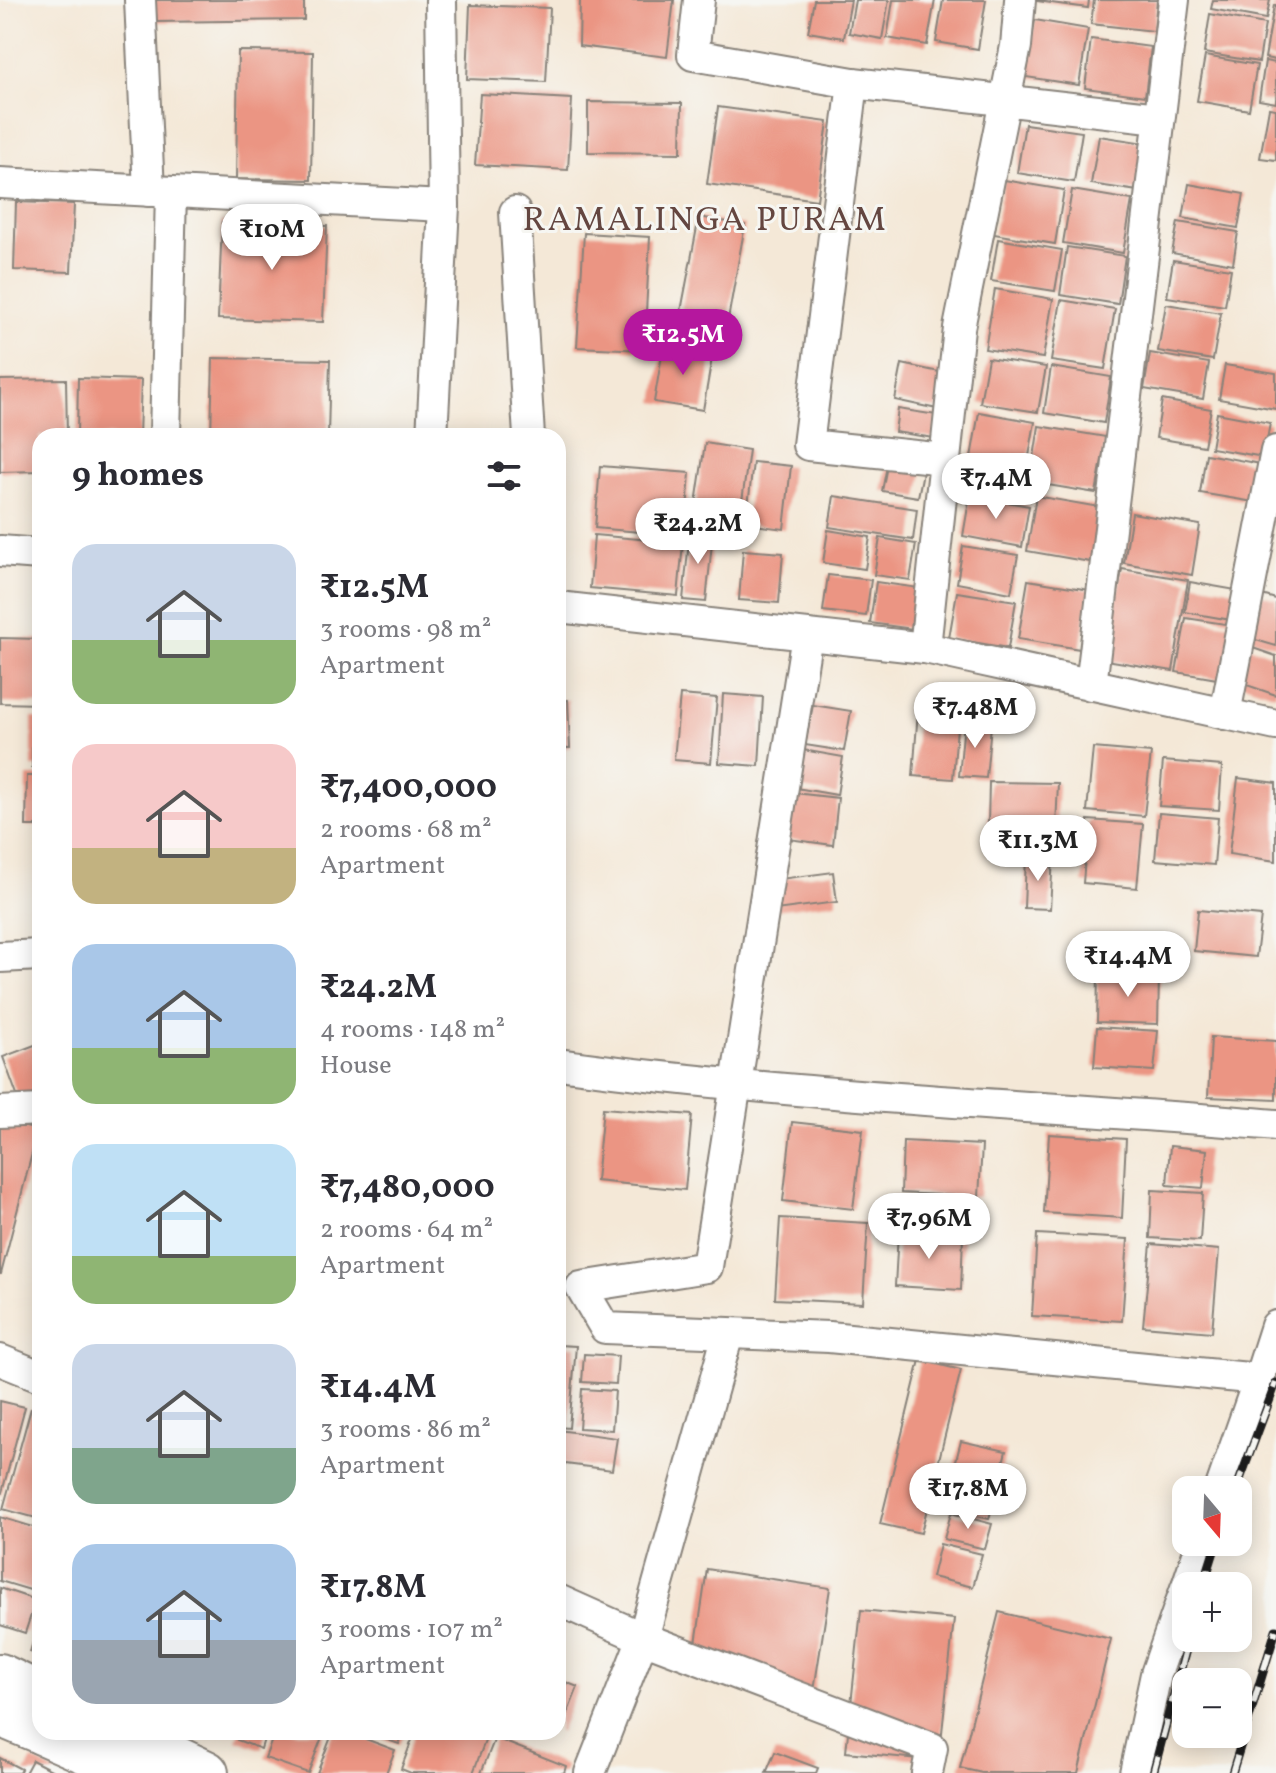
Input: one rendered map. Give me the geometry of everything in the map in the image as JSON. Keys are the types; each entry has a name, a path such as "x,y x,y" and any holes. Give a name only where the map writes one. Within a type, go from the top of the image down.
{"main road":[{"path":"0,1676 32,1691"},
{"path":"0,1714 32,1728"},
{"path":"60,1740 136,1773"},
{"path":"136,1740 206,1773"}],"street":[{"path":"140,0 160,191 165,428"},
{"path":"432,428 444,206 441,0"},
{"path":"699,0 693,55 853,83 1159,118"},
{"path":"925,648 959,328 1016,46 1020,0"},
{"path":"1091,685 1174,0"},
{"path":"853,83 808,445 945,459"},
{"path":"0,183 444,206"},
{"path":"515,212 528,428"},
{"path":"1225,714 1276,451"},
{"path":"0,551 32,553"},
{"path":"566,608 925,648 1276,725"},
{"path":"807,635 707,1267 581,1287 605,1328 829,1337 1259,1379"},
{"path":"0,957 32,955"},
{"path":"566,1065 737,1085 1276,1125"},
{"path":"0,1112 32,1110"},
{"path":"1225,1476 1276,1326"},
{"path":"590,1773 643,1638 728,1334"},
{"path":"0,1360 32,1373"},
{"path":"566,1604 643,1638 932,1748 927,1773"},
{"path":"1135,1773 1156,1674 1172,1628"}],"building":[{"path":"154,0 304,0 304,20 154,22"},
{"path":"580,0 674,0 667,57 579,46"},
{"path":"814,0 851,0 844,38 808,32"},
{"path":"855,0 889,0 882,39 849,33"},
{"path":"893,0 935,0 927,45 887,38"},
{"path":"943,0 986,0 978,49 936,42"},
{"path":"1030,0 1089,0 1088,8"},
{"path":"1094,0 1157,0 1154,31 1091,24"},
{"path":"1213,0 1270,0 1266,19 1211,9"},
{"path":"470,5 550,8 546,82 467,79"},
{"path":"1276,5 1276,60 1265,58"},
{"path":"1210,14 1265,24 1259,62 1204,53"},
{"path":"1035,20 1088,29 1079,85 1026,77"},
{"path":"1091,39 1151,47 1145,96 1085,88"},
{"path":"238,51 313,52 311,180 236,179"},
{"path":"1205,56 1257,65 1249,110 1197,101"},
{"path":"1265,61 1276,63 1276,103 1259,100"},
{"path":"480,94 572,99 568,170 475,165"},
{"path":"588,102 682,103 681,153 588,152"},
{"path":"718,107 828,122 817,200 707,184"},
{"path":"1269,108 1276,109 1276,160 1260,158"},
{"path":"1025,124 1082,132 1074,182 1017,173"},
{"path":"1099,136 1145,143 1138,191 1091,184"},
{"path":"1004,180 1064,190 1055,244 994,234"},
{"path":"1189,184 1244,194 1238,228 1183,218"},
{"path":"1072,190 1132,200 1123,253 1063,243"},
{"path":"16,202 74,204 71,272 14,270"},
{"path":"699,217 745,225 725,336 678,327"},
{"path":"222,222 327,226 323,322 218,319"},
{"path":"1178,222 1238,232 1233,264 1172,253"},
{"path":"584,233 650,237 644,350 577,347"},
{"path":"998,239 1062,250 1055,291 991,281"},
{"path":"1067,247 1125,256 1118,304 1060,295"},
{"path":"1173,260 1231,269 1225,306 1167,297"},
{"path":"995,289 1053,299 1043,358 985,349"},
{"path":"1061,300 1115,309 1105,369 1051,361"},
{"path":"1166,304 1221,313 1213,360 1158,351"},
{"path":"664,343 713,352 703,410 654,402"},
{"path":"1150,353 1209,363 1203,399 1144,389"},
{"path":"213,358 330,360 328,428 211,428"},
{"path":"988,358 1046,367 1038,412 980,403"},
{"path":"902,364 944,373 937,409 895,400"},
{"path":"1225,365 1276,373 1276,409 1219,399"},
{"path":"1051,367 1111,377 1104,423 1044,413"},
{"path":"78,378 141,380 139,428 77,428"},
{"path":"66,379 67,428 32,428 32,471 0,472 0,380"},
{"path":"1162,400 1211,409 1204,446 1156,438"},
{"path":"898,409 937,415 934,438 895,432"},
{"path":"979,412 1035,422 1022,496 966,486"},
{"path":"1217,413 1270,423 1264,457 1211,448"},
{"path":"1039,426 1106,437 1096,493 1030,482"},
{"path":"705,443 749,450 738,531 693,524"},
{"path":"1206,454 1266,465 1260,503 1200,493"},
{"path":"753,462 791,466 784,529 746,524"},
{"path":"600,466 690,473 685,536 595,528"},
{"path":"887,466 923,472 918,497 882,491"},
{"path":"970,495 1029,506 1022,547 963,536"},
{"path":"834,496 917,509 913,540 829,527"},
{"path":"1036,496 1105,508 1096,563 1027,551"},
{"path":"1132,513 1200,525 1192,575 1124,563"},
{"path":"828,530 870,537 865,569 823,563"},
{"path":"690,531 713,533 706,602 683,600"},
{"path":"594,535 683,543 678,596 590,588"},
{"path":"880,538 916,544 910,580 874,575"},
{"path":"963,546 1018,555 1011,593 957,583"},
{"path":"743,550 783,553 779,603 739,600"},
{"path":"1122,569 1188,580 1173,671 1106,660"},
{"path":"828,575 871,580 866,616 823,611"},
{"path":"1028,580 1090,590 1080,649 1018,639"},
{"path":"876,582 919,588 913,629 870,623"},
{"path":"1190,582 1236,590 1231,620 1185,612"},
{"path":"957,592 1016,601 1008,648 949,638"},
{"path":"1262,595 1276,599 1276,646 1249,638"},
{"path":"1186,618 1232,625 1223,680 1176,672"},
{"path":"0,638 32,639 32,704 0,703"},
{"path":"1247,646 1276,656 1276,695 1235,681"},
{"path":"723,694 763,697 759,766 719,763"},
{"path":"680,695 717,698 711,763 674,760"},
{"path":"919,697 959,701 953,779 913,776"},
{"path":"566,700 568,700 570,748 566,748"},
{"path":"813,705 851,711 844,751 805,745"},
{"path":"964,723 991,725 986,778 959,776"},
{"path":"1093,748 1151,753 1144,816 1087,811"},
{"path":"803,750 843,757 837,795 796,788"},
{"path":"1163,761 1222,766 1219,810 1159,806"},
{"path":"27,776 32,776 32,826 26,826"},
{"path":"1238,778 1276,783 1276,861 1229,854"},
{"path":"989,782 1058,783 1056,827 988,825"},
{"path":"794,793 838,798 833,845 788,839"},
{"path":"1159,813 1218,818 1214,865 1155,860"},
{"path":"1088,820 1143,824 1137,888 1083,883"},
{"path":"1026,857 1053,857 1050,909 1024,908"},
{"path":"833,872 837,902 776,910 772,880"},
{"path":"1198,910 1261,916 1256,957 1194,951"},
{"path":"1098,974 1159,976 1158,1024 1097,1022"},
{"path":"1097,1027 1158,1031 1154,1071 1094,1067"},
{"path":"1211,1037 1276,1041 1276,1100 1208,1097"},
{"path":"32,1046 32,1106 22,1109 3,1057"},
{"path":"603,1108 692,1115 685,1190 596,1181"},
{"path":"0,1121 32,1129 32,1153 0,1274"},
{"path":"792,1122 863,1130 853,1209 783,1201"},
{"path":"1049,1134 1126,1139 1122,1218 1044,1213"},
{"path":"903,1141 982,1145 979,1197 901,1193"},
{"path":"1170,1146 1207,1150 1203,1188 1167,1185"},
{"path":"1152,1190 1203,1193 1200,1241 1150,1238"},
{"path":"780,1218 868,1223 863,1303 775,1299"},
{"path":"898,1232 963,1235 961,1290 895,1286"},
{"path":"1037,1234 1128,1239 1122,1321 1032,1316"},
{"path":"1151,1244 1219,1250 1212,1332 1143,1326"},
{"path":"566,1345 576,1346 569,1428 566,1428"},
{"path":"584,1354 618,1356 616,1384 582,1382"},
{"path":"920,1360 961,1370 921,1533 880,1524"},
{"path":"582,1389 615,1391 612,1430 579,1428"},
{"path":"0,1401 25,1407 1,1496 0,1496"},
{"path":"31,1408 32,1408 32,1517 3,1509"},
{"path":"566,1431 617,1438 612,1470 566,1464"},
{"path":"961,1441 1006,1451 989,1519 944,1508"},
{"path":"951,1513 992,1524 985,1549 944,1539"},
{"path":"0,1517 32,1527 32,1591 0,1581"},
{"path":"940,1544 982,1554 973,1587 932,1577"},
{"path":"707,1569 830,1588 814,1690 692,1671"},
{"path":"0,1588 32,1599 32,1612 25,1633 0,1625"},
{"path":"861,1610 954,1619 939,1761 846,1752"},
{"path":"999,1612 1111,1639 1078,1773 982,1773 960,1768"},
{"path":"566,1682 578,1687 566,1717"},
{"path":"237,1740 264,1740 261,1749"},
{"path":"272,1740 321,1740 308,1773 265,1758"},
{"path":"330,1740 368,1740 395,1750 386,1773 317,1773"},
{"path":"412,1740 485,1740 473,1773 411,1773 401,1769"},
{"path":"494,1740 566,1766 564,1773 481,1773"},
{"path":"775,1752 818,1768 816,1773 766,1773"},
{"path":"0,1758 21,1769 19,1773 0,1773"},
{"path":"32,1760 57,1773 25,1773"}],"railway":[{"path":"1241,1476 1276,1383"},
{"path":"1207,1572 1213,1556"},
{"path":"1232,1773 1276,1630"},
{"path":"1153,1773 1185,1652"}],"district":[{"name":"RAMALINGA PURAM","path":"705,218"}]}
